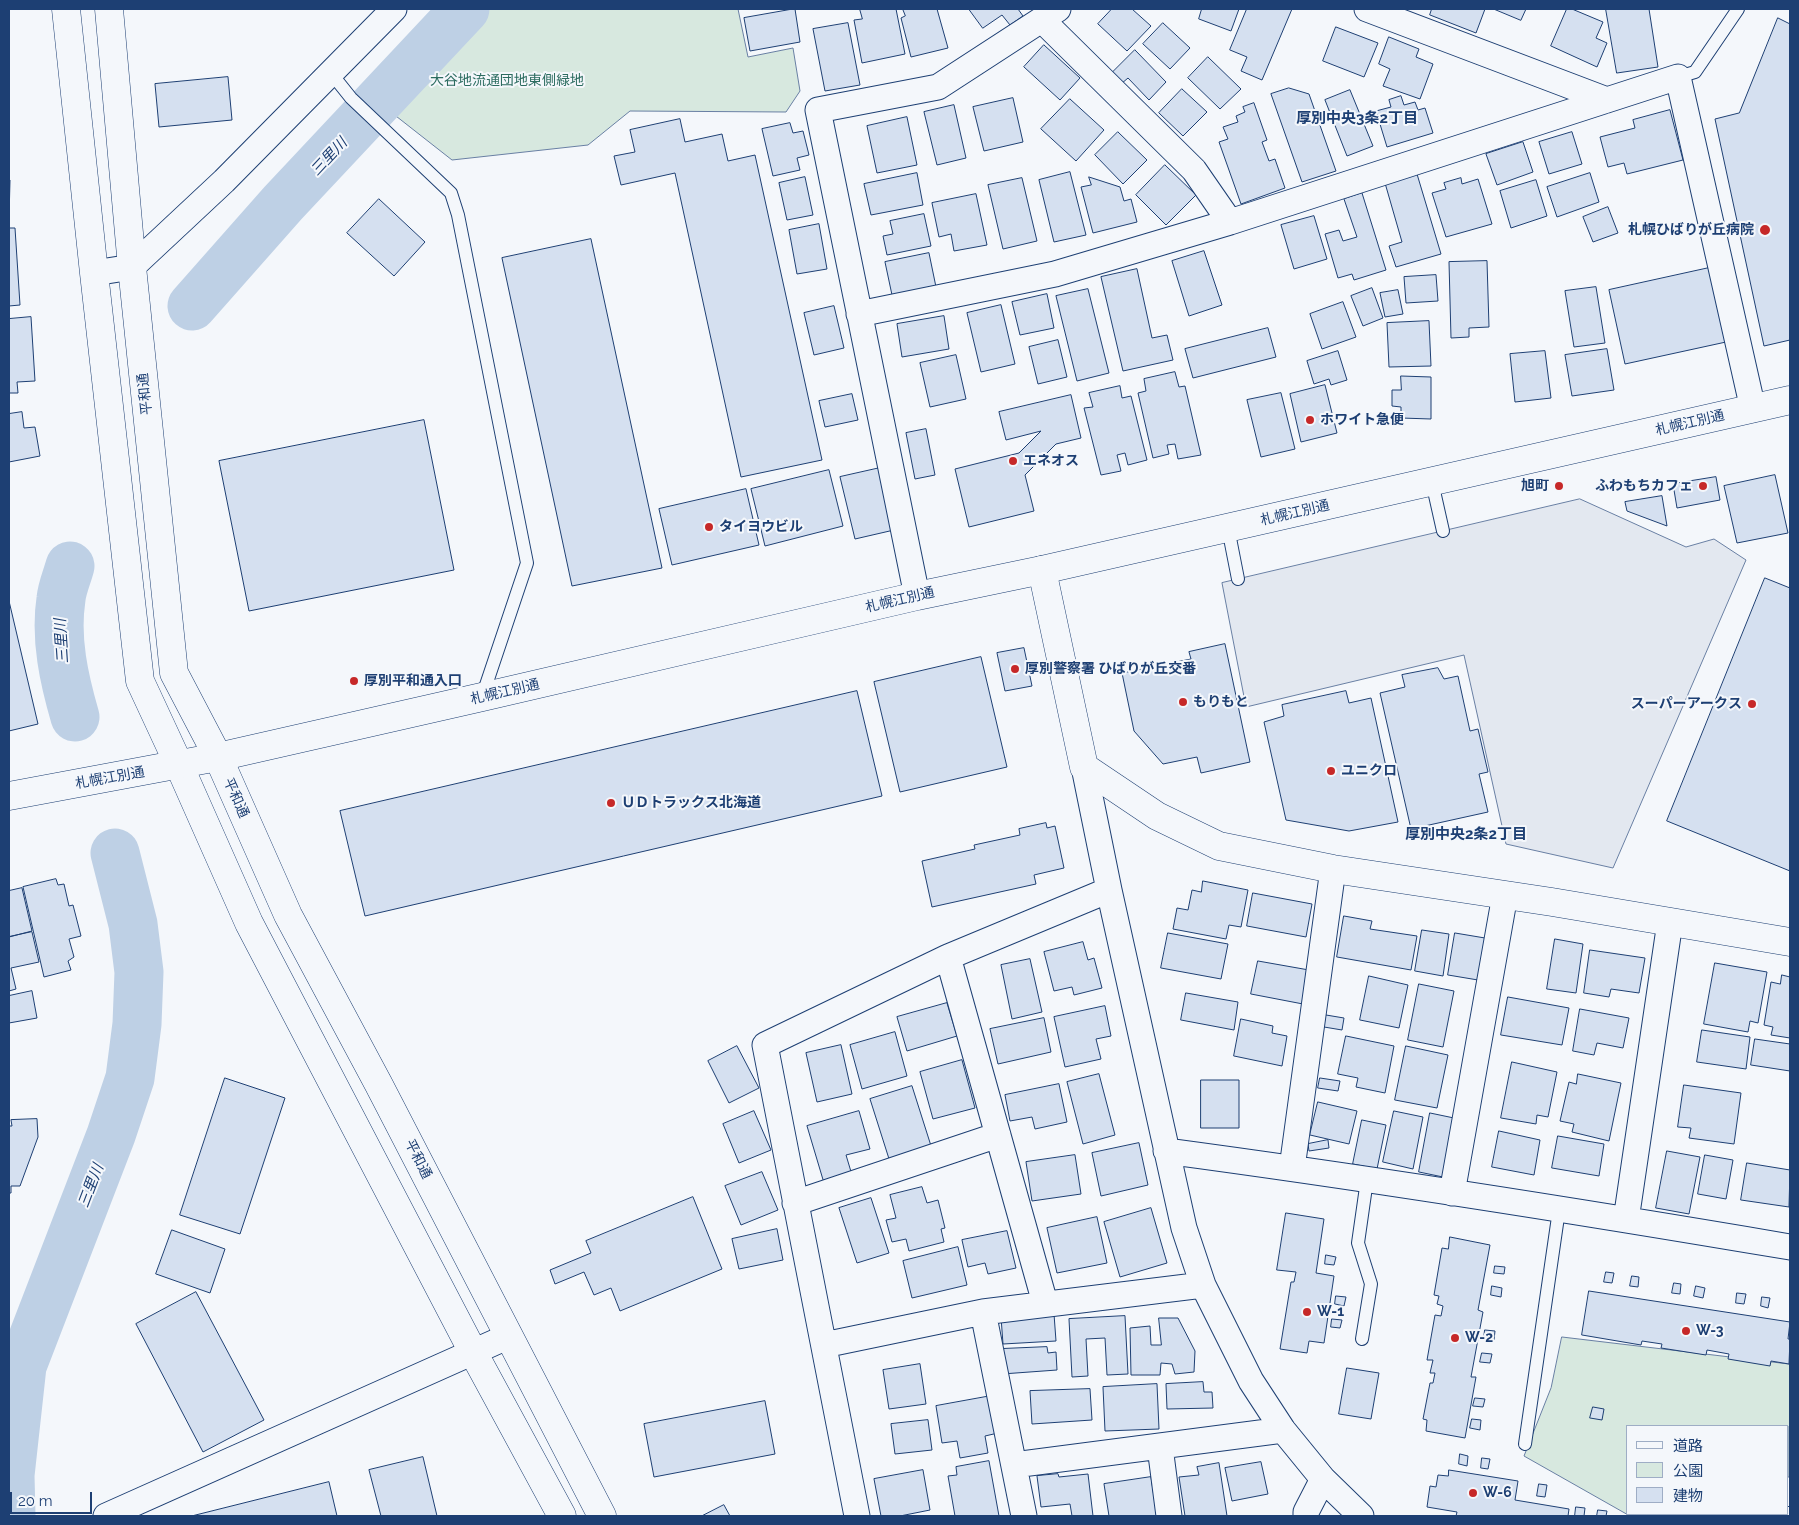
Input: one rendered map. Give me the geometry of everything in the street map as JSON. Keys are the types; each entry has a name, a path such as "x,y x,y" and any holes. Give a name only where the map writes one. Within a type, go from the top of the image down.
{"main road":[{"path":"66,9 140,681 249,923 473,1352 562,1516"},
{"name":"平和通","path":"109,9 132,267 174,673 218,756 288,915 379,1085 602,1516"},
{"name":"札幌江別通","path":"9,796 179,765 917,596 1042,570 1790,400"},
{"path":"1042,570 1084,767 1157,816 1219,846 1333,869 1790,942"}],"street":[{"path":"94,273 132,267 224,181 394,9"},
{"path":"1367,9 1607,100"},
{"path":"917,596 818,110 938,87 1050,14 1194,170 1230,222"},
{"path":"859,314 1055,274 1230,222 1678,77 1753,409"},
{"path":"1084,767 1166,1151 1184,1228 1203,1285 1251,1380 1282,1430 1323,1479 1361,1516"},
{"path":"1292,1168 1333,869"},
{"path":"857,1516 765,1044 948,957 1109,890"},
{"path":"1452,1193 1505,895"},
{"path":"1626,1220 1670,922"},
{"path":"948,957 1045,1303"},
{"path":"795,1203 998,1134"},
{"path":"1166,1151 1292,1168 1790,1247"},
{"path":"824,1345 983,1312 1203,1285"},
{"path":"983,1312 1024,1516"},
{"path":"106,1516 509,1336"},
{"path":"1014,1465 1160,1448 1282,1430"},
{"path":"1160,1448 1169,1516"},
{"path":"1306,1516 1306,1512 1323,1479"}],"lane":[{"path":"1678,77 1695,72 1738,9"},
{"path":"331,73 351,98 452,193 458,215 527,563 482,697"},
{"path":"1432,482 1443,531"},
{"path":"1228,528 1238,579"},
{"path":"1362,1339 1371,1284 1358,1243 1367,1180"},
{"path":"1525,1444 1559,1210"}],"green space":[{"name":"大谷地流通団地東側緑地","path":"473,9 738,9 748,57 793,48 800,91 786,112 630,111 588,145 452,160 387,109"},
{"path":"1562,1337 1789,1364 1790,1358 1790,1477 1789,1425 1626,1425 1626,1514 1524,1456 1551,1388"}],"shaded area":[{"path":"1580,499 1686,547 1714,539 1746,560 1613,868 1506,844 1464,655 1246,707 1222,583"}],"building":[{"path":"795,9 800,42 750,51 744,18"},
{"path":"860,9 896,9 905,54 862,63 854,20 862,19"},
{"path":"903,9 937,9 948,48 911,57 901,18 905,16"},
{"path":"969,9 1018,9 1023,16 1010,25 1002,15 983,28"},
{"path":"1112,9 1132,9 1151,26 1127,51 1098,24"},
{"path":"1202,9 1239,9 1231,31 1199,19"},
{"path":"1247,9 1292,9 1262,80 1241,71 1247,57 1230,50"},
{"path":"1432,9 1485,9 1476,33 1430,15"},
{"path":"1494,9 1526,9 1521,20"},
{"path":"1567,9 1572,9 1603,22 1596,38 1607,43 1597,67 1551,46"},
{"path":"1606,9 1649,9 1658,67 1617,73"},
{"name":"札幌ひばりが丘病院","path":"1778,18 1790,24 1790,340 1764,346 1715,119 1739,113"},
{"path":"848,23 860,85 825,91 813,29"},
{"path":"1163,23 1190,48 1170,69 1143,44"},
{"path":"1336,27 1378,43 1364,77 1323,61"},
{"path":"1389,37 1419,49 1416,57 1433,64 1420,99 1383,86 1390,69 1379,64"},
{"path":"1044,45 1080,78 1060,100 1024,67"},
{"path":"1135,50 1166,82 1149,100 1128,78 1121,84 1111,74"},
{"path":"1208,57 1241,89 1220,109 1188,78"},
{"path":"228,77 232,120 159,127 155,84"},
{"path":"1289,88 1309,94 1336,171 1302,182 1271,94"},
{"path":"1182,89 1207,112 1183,136 1159,113"},
{"path":"1350,90 1373,146 1347,156 1325,100"},
{"path":"1401,96 1404,105 1415,102 1418,110 1425,108 1433,133 1387,147 1376,111 1391,107 1389,100"},
{"path":"1013,98 1023,142 984,151 973,107"},
{"path":"1070,99 1104,130 1076,161 1041,129"},
{"path":"1254,103 1267,140 1262,142 1269,161 1275,159 1285,188 1241,204 1219,142 1228,139 1223,127 1238,122 1236,116 1245,112 1243,107"},
{"path":"954,105 966,158 937,165 924,112"},
{"path":"1670,110 1683,160 1627,174 1624,163 1608,167 1600,137 1635,128 1633,120"},
{"path":"907,117 917,165 877,173 867,126"},
{"path":"680,119 685,142 722,134 728,161 755,155 822,460 741,477 675,173 621,185 614,156 635,152 630,130"},
{"path":"790,123 793,133 803,131 809,155 797,158 800,170 773,176 762,129"},
{"path":"1118,132 1147,160 1123,184 1095,155"},
{"path":"1572,132 1582,164 1549,174 1539,142"},
{"path":"1523,142 1533,172 1497,185 1486,154"},
{"path":"1165,165 1196,195 1166,225 1136,195"},
{"path":"1070,172 1086,235 1054,242 1039,180"},
{"path":"917,173 923,205 871,215 864,184"},
{"path":"1590,173 1599,202 1557,217 1547,187"},
{"path":"1417,174 1441,254 1396,267 1389,246 1402,242 1385,183"},
{"path":"805,177 813,215 787,220 779,183"},
{"path":"1089,177 1120,187 1124,201 1131,199 1137,222 1093,233 1081,187 1091,185"},
{"path":"1022,178 1037,241 1003,249 988,185"},
{"path":"1461,178 1462,184 1478,179 1492,224 1446,237 1432,193 1446,189 1444,183"},
{"path":"9,180 10,180 9,219"},
{"path":"1536,180 1547,216 1511,228 1500,191"},
{"path":"1362,193 1386,270 1354,280 1352,274 1338,278 1325,234 1339,230 1343,241 1357,237 1344,199"},
{"path":"976,194 987,245 954,251 951,234 939,237 932,203"},
{"path":"379,199 425,242 394,276 347,233"},
{"path":"1608,207 1618,233 1593,242 1583,217"},
{"path":"924,214 931,246 887,255 883,236 893,234 890,221"},
{"path":"1314,216 1327,259 1294,269 1281,225"},
{"path":"819,224 827,269 797,274 789,230"},
{"path":"9,228 15,228 20,305 9,306"},
{"path":"591,239 662,568 572,586 502,258"},
{"path":"1204,251 1222,305 1189,316 1172,261"},
{"path":"929,253 936,287 892,295 885,262"},
{"path":"1487,261 1489,327 1469,328 1469,337 1451,338 1449,262"},
{"path":"1709,268 1726,342 1625,364 1609,290"},
{"path":"1137,269 1152,338 1167,335 1173,360 1123,371 1101,277"},
{"path":"1436,275 1438,301 1406,303 1404,277"},
{"path":"1596,287 1605,343 1574,347 1565,291"},
{"path":"1372,288 1383,318 1363,326 1351,296"},
{"path":"1088,289 1109,373 1077,381 1056,296"},
{"path":"1398,290 1403,314 1385,317 1380,293"},
{"path":"1047,294 1054,328 1020,335 1012,302"},
{"path":"1343,302 1356,337 1322,349 1310,314"},
{"path":"1001,305 1015,364 981,372 967,313"},
{"path":"834,306 844,348 814,355 804,313"},
{"path":"944,316 949,349 902,357 897,324"},
{"path":"31,317 35,381 17,382 18,393 9,393 9,319"},
{"path":"1429,321 1431,366 1389,367 1387,323"},
{"path":"1268,328 1276,357 1193,378 1185,349"},
{"path":"1058,340 1067,377 1038,384 1029,347"},
{"path":"1607,349 1614,390 1572,396 1565,355"},
{"path":"1338,351 1347,380 1331,385 1329,379 1314,384 1307,361"},
{"path":"1545,351 1551,398 1515,402 1510,354"},
{"path":"956,355 966,399 930,407 920,363"},
{"path":"1175,372 1179,387 1185,386 1201,455 1178,459 1175,444 1167,445 1169,454 1153,458 1138,393 1146,391 1144,379"},
{"path":"1401,376 1431,377 1431,419 1401,418 1401,407 1392,406 1392,390 1401,390"},
{"path":"1325,385 1337,433 1301,442 1290,394"},
{"path":"1120,386 1122,398 1131,396 1147,460 1128,465 1125,453 1117,455 1121,471 1101,475 1084,408 1093,407 1089,393"},
{"path":"1281,393 1295,449 1261,457 1247,400"},
{"path":"852,394 858,420 825,427 819,401"},
{"name":"エネオス","path":"1071,395 1081,438 1056,444 1025,475 1034,511 969,527 955,469 1019,453 1041,431 1006,440 999,412"},
{"path":"22,412 24,428 35,427 40,456 9,462 9,414"},
{"path":"424,420 454,570 249,611 219,461"},
{"path":"926,429 935,475 915,479 906,433"},
{"path":"880,468 894,530 855,539 840,477"},
{"path":"829,470 843,526 765,546 751,489"},
{"path":"1775,475 1788,533 1737,543 1724,486"},
{"path":"1716,477 1720,500 1677,508 1673,484"},
{"name":"タイヨウビル","path":"746,489 759,545 672,565 659,509"},
{"path":"1662,496 1667,526 1627,511 1625,502"},
{"name":"スーパーアークス","path":"1765,578 1790,588 1790,871 1667,821"},
{"path":"9,601 38,724 9,731"},
{"name":"もりもと","path":"1225,644 1250,762 1201,773 1197,757 1163,764 1134,731 1122,673 1191,659 1189,652"},
{"name":"厚別警察署 ひばりが丘交番","path":"1024,648 1032,686 1005,691 997,653"},
{"path":"981,657 1007,767 900,792 874,682"},
{"path":"1438,668 1444,679 1458,676 1470,731 1478,729 1488,772 1479,774 1488,812 1411,829 1380,693 1405,687 1402,675"},
{"name":"ＵＤトラックス北海道","path":"857,691 882,796 365,916 340,811"},
{"name":"ユニクロ","path":"1346,691 1349,703 1371,698 1398,822 1349,831 1286,820 1264,722 1284,716 1282,705"},
{"path":"1046,823 1047,828 1055,826 1064,868 1034,875 1036,884 932,907 922,861 975,849 974,845 1020,835 1019,829"},
{"path":"56,879 58,885 64,884 69,906 73,905 81,936 69,939 74,957 68,961 71,970 44,977 23,887"},
{"path":"1203,881 1248,890 1241,927 1229,925 1226,939 1173,929 1177,908 1188,910 1192,890 1201,892"},
{"path":"22,888 32,931 9,937 9,891"},
{"path":"1253,893 1312,904 1306,937 1247,926"},
{"path":"1344,916 1372,921 1370,929 1417,936 1411,970 1337,957"},
{"path":"1422,930 1449,934 1443,976 1415,971"},
{"path":"32,932 39,962 11,968 16,989 9,991 9,937"},
{"path":"1168,933 1228,944 1221,979 1161,968"},
{"path":"1455,933 1485,938 1478,980 1448,975"},
{"path":"1555,939 1583,944 1576,993 1547,989"},
{"path":"1083,942 1088,960 1094,958 1102,988 1074,995 1072,987 1054,991 1044,952"},
{"path":"1590,950 1645,958 1639,993 1611,989 1609,997 1584,993"},
{"path":"1030,959 1042,1012 1012,1019 1001,965"},
{"path":"1258,961 1309,970 1303,1004 1251,994"},
{"path":"1715,963 1767,972 1758,1023 1750,1021 1748,1032 1704,1024"},
{"path":"1782,975 1790,977 1790,1038 1771,1035 1773,1027 1764,1025 1771,982 1780,984"},
{"path":"1369,976 1408,985 1399,1028 1360,1020"},
{"path":"1419,984 1454,991 1443,1047 1408,1040"},
{"path":"32,991 37,1018 9,1023 9,996"},
{"path":"1186,993 1238,1002 1234,1030 1181,1020"},
{"path":"1508,997 1569,1008 1562,1045 1501,1035"},
{"path":"947,1003 957,1036 907,1051 897,1017"},
{"path":"1105,1006 1111,1036 1096,1039 1101,1059 1065,1067 1054,1017"},
{"path":"1580,1009 1629,1018 1623,1048 1597,1043 1594,1055 1573,1051"},
{"path":"1326,1015 1344,1018 1342,1030 1324,1027"},
{"path":"1044,1018 1051,1052 998,1064 990,1029"},
{"path":"1241,1019 1273,1026 1272,1033 1287,1036 1282,1066 1234,1056"},
{"path":"1702,1030 1750,1037 1746,1069 1697,1062"},
{"path":"895,1032 907,1076 862,1089 850,1045"},
{"path":"1346,1036 1394,1046 1385,1093 1356,1087 1358,1078 1338,1074"},
{"path":"1755,1039 1790,1044 1790,1071 1751,1065"},
{"path":"841,1045 852,1094 817,1102 806,1053"},
{"path":"737,1046 759,1088 729,1103 708,1061"},
{"path":"1406,1046 1448,1055 1437,1108 1395,1100"},
{"path":"962,1060 975,1108 933,1119 920,1072"},
{"path":"1512,1062 1557,1072 1548,1117 1537,1115 1536,1124 1501,1118"},
{"path":"1099,1074 1115,1135 1083,1144 1067,1082"},
{"path":"1578,1074 1621,1083 1609,1141 1572,1132 1574,1124 1560,1121 1569,1082 1576,1084"},
{"path":"225,1078 285,1098 240,1234 180,1215"},
{"path":"1320,1078 1340,1081 1338,1091 1318,1088"},
{"path":"1201,1080 1239,1080 1239,1128 1201,1128"},
{"path":"1059,1084 1067,1122 1035,1129 1032,1117 1010,1121 1005,1095"},
{"path":"1684,1085 1741,1093 1734,1144 1689,1138 1691,1128 1678,1127"},
{"path":"912,1086 932,1149 890,1162 870,1099"},
{"path":"1318,1102 1357,1111 1349,1144 1310,1135"},
{"path":"754,1111 771,1150 739,1163 723,1124"},
{"path":"859,1111 870,1149 846,1155 852,1175 824,1183 807,1126"},
{"path":"1394,1111 1423,1117 1413,1169 1383,1162"},
{"path":"1430,1113 1454,1118 1443,1177 1419,1172"},
{"path":"37,1119 38,1137 20,1186 11,1186 11,1193 9,1193 9,1126 12,1126 11,1120"},
{"path":"1362,1120 1386,1125 1377,1169 1353,1164"},
{"path":"1499,1131 1540,1140 1534,1175 1492,1167"},
{"path":"1558,1136 1604,1144 1599,1176 1552,1168"},
{"path":"1328,1140 1329,1148 1309,1151 1308,1144"},
{"path":"1139,1143 1148,1185 1101,1196 1092,1153"},
{"path":"1667,1151 1700,1157 1689,1214 1656,1208"},
{"path":"1075,1155 1081,1194 1032,1201 1026,1162"},
{"path":"1705,1155 1733,1160 1726,1199 1698,1194"},
{"path":"1747,1163 1790,1170 1789,1207 1741,1200"},
{"path":"762,1172 778,1210 741,1225 725,1186"},
{"path":"922,1187 927,1203 938,1200 945,1228 941,1229 944,1242 909,1251 906,1239 892,1242 886,1220 896,1218 890,1195"},
{"path":"693,1197 722,1269 620,1311 611,1288 594,1295 584,1272 555,1284 550,1270 591,1253 586,1241"},
{"path":"871,1198 889,1253 857,1263 839,1208"},
{"path":"1151,1208 1167,1263 1120,1277 1104,1222"},
{"name":"W-1","path":"1286,1213 1324,1219 1316,1273 1334,1276 1324,1343 1309,1341 1307,1353 1280,1349 1291,1282 1294,1282 1296,1272 1277,1270"},
{"path":"1097,1217 1107,1263 1057,1273 1047,1228"},
{"path":"777,1229 783,1260 739,1269 732,1239"},
{"path":"172,1230 225,1249 210,1293 156,1274"},
{"path":"1007,1231 1016,1268 988,1274 985,1263 968,1267 962,1240"},
{"name":"W-2","path":"1450,1237 1490,1245 1478,1310 1483,1312 1471,1377 1476,1377 1465,1438 1426,1431 1427,1420 1423,1419 1430,1383 1433,1383 1435,1373 1430,1373 1433,1360 1427,1360 1435,1315 1441,1316 1443,1306 1437,1304 1439,1296 1434,1295 1442,1248 1448,1249"},
{"path":"958,1247 967,1285 912,1298 903,1261"},
{"path":"1326,1255 1336,1257 1334,1265 1325,1264"},
{"path":"1495,1266 1505,1267 1504,1274 1494,1273"},
{"path":"1606,1272 1614,1273 1612,1283 1604,1282"},
{"path":"1632,1276 1639,1277 1638,1287 1630,1286"},
{"path":"1674,1283 1681,1284 1680,1294 1672,1293"},
{"path":"1492,1286 1502,1288 1501,1297 1491,1295"},
{"path":"1696,1286 1705,1288 1703,1298 1694,1296"},
{"name":"W-3","path":"1589,1291 1790,1322 1788,1339 1790,1339 1789,1364 1771,1361 1770,1366 1728,1359 1729,1354 1707,1350 1706,1355 1661,1348 1662,1344 1642,1341 1641,1345 1582,1335"},
{"path":"196,1292 264,1420 203,1452 136,1324"},
{"path":"1737,1293 1746,1294 1744,1304 1736,1303"},
{"path":"1336,1296 1346,1297 1344,1306 1335,1304"},
{"path":"1762,1297 1770,1298 1768,1308 1761,1306"},
{"path":"1054,1314 1056,1341 1003,1344 1001,1317"},
{"path":"1125,1316 1128,1374 1107,1375 1105,1338 1086,1339 1088,1376 1072,1377 1069,1319"},
{"path":"1159,1318 1178,1318 1195,1351 1194,1372 1175,1374 1172,1364 1161,1363 1160,1375 1131,1375 1130,1328 1150,1326 1151,1345 1161,1345"},
{"path":"1332,1319 1342,1320 1340,1328 1331,1327"},
{"path":"1485,1330 1495,1331 1494,1340 1484,1338"},
{"path":"1047,1347 1048,1353 1056,1352 1057,1370 1002,1374 1001,1349"},
{"path":"1482,1353 1492,1354 1490,1363 1480,1362"},
{"path":"920,1364 926,1404 889,1409 883,1370"},
{"path":"1347,1368 1379,1373 1371,1419 1339,1414"},
{"path":"1203,1382 1204,1392 1212,1392 1213,1408 1167,1409 1166,1384"},
{"path":"1157,1384 1159,1429 1105,1431 1103,1387"},
{"path":"1090,1389 1092,1420 1032,1424 1030,1391"},
{"path":"991,1396 998,1433 985,1436 988,1453 960,1458 957,1441 942,1443 936,1406"},
{"path":"1475,1398 1485,1399 1483,1407 1473,1406"},
{"path":"765,1401 775,1454 654,1477 644,1424"},
{"path":"1593,1407 1604,1409 1602,1420 1590,1418"},
{"path":"1472,1419 1481,1420 1480,1430 1470,1428"},
{"path":"928,1420 932,1450 895,1454 891,1424"},
{"path":"1460,1454 1468,1456 1467,1466 1459,1464"},
{"path":"423,1457 437,1516 381,1516 369,1470"},
{"path":"1482,1458 1490,1459 1488,1469 1481,1468"},
{"path":"989,1461 999,1516 955,1516 948,1476 957,1475 956,1467"},
{"path":"1261,1462 1268,1494 1232,1501 1225,1468"},
{"path":"1219,1463 1227,1516 1185,1516 1179,1477 1199,1475 1197,1467"},
{"path":"923,1470 930,1510 900,1516 881,1516 874,1479"},
{"name":"W-6","path":"1449,1470 1518,1481 1515,1500 1569,1509 1568,1516 1456,1516 1457,1512 1427,1507 1430,1486 1436,1487 1438,1475 1448,1476"},
{"path":"1058,1474 1059,1477 1088,1474 1093,1516 1072,1516 1070,1504 1041,1507 1037,1476"},
{"path":"1151,1477 1157,1516 1109,1516 1104,1484"},
{"path":"329,1482 337,1516 192,1516"},
{"path":"1539,1484 1547,1485 1545,1497 1537,1496"},
{"path":"724,1505 730,1516 702,1516"},
{"path":"1576,1507 1585,1508 1584,1516 1575,1516"},
{"path":"1598,1510 1607,1511 1606,1516 1597,1516"}],"waterway":[{"name":"三里川","path":"192,306 283,203 465,9"},
{"name":"三里川","path":"70,566 63,587 59,629 64,674 75,717"},
{"name":"三里川","path":"11,1516 10,1475 22,1366 111,1135 130,1078 137,1024 139,972 133,924 115,853"}],"place":[{"name":"札幌ひばりが丘病院","path":"1765,230"},
{"name":"ホワイト急便","path":"1310,420"},
{"name":"エネオス","path":"1013,461"},
{"name":"旭町","path":"1559,486"},
{"name":"ふわもちカフェ","path":"1703,486"},
{"name":"タイヨウビル","path":"709,527"},
{"name":"厚別警察署 ひばりが丘交番","path":"1015,669"},
{"name":"厚別平和通入口","path":"354,681"},
{"name":"もりもと","path":"1183,702"},
{"name":"スーパーアークス","path":"1752,704"},
{"name":"ユニクロ","path":"1331,771"},
{"name":"ＵＤトラックス北海道","path":"611,803"},
{"name":"W-1","path":"1307,1312"},
{"name":"W-3","path":"1686,1331"},
{"name":"W-2","path":"1455,1338"},
{"name":"W-6","path":"1473,1493"}],"district":[{"name":"厚別中央3条2丁目","path":"1357,118"},
{"name":"厚別中央2条2丁目","path":"1466,834"}]}
